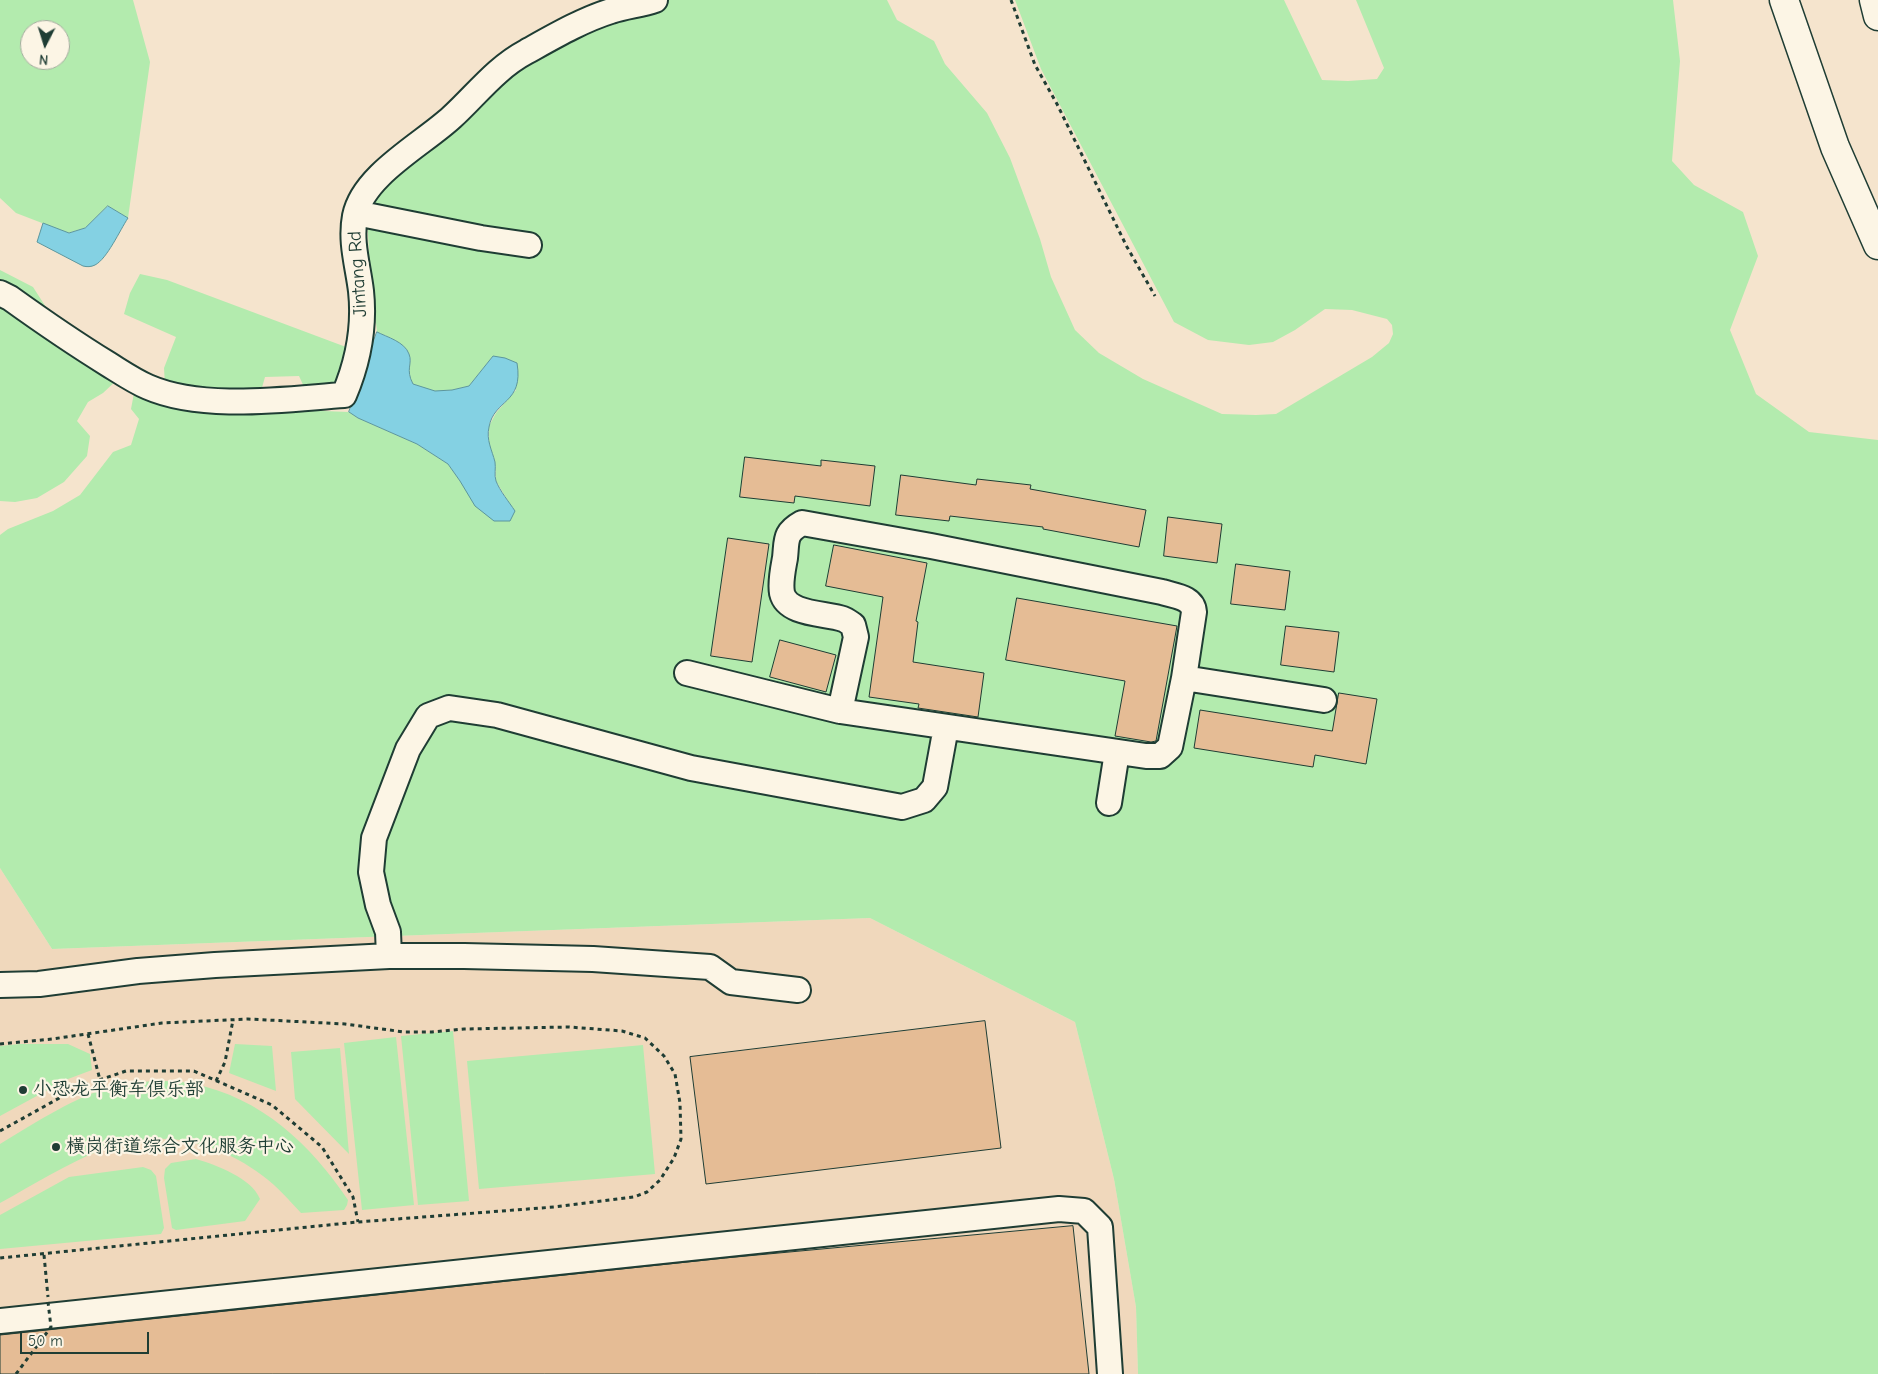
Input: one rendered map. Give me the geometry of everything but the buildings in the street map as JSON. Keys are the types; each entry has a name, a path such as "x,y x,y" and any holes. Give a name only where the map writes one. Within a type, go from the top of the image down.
{"highway":[{"path":"1784,0 1835,147 1878,245"},
{"path":"1874,0 1878,16"}],"street":[{"name":"Jintang Rd","path":"0,293 77,345 148,387 168,393 204,399 341,404 354,371 362,327 361,293 353,240 356,213 369,189 394,163 444,125 486,83 513,60 595,16 655,0"},
{"path":"356,213 481,238 528,245"},
{"path":"687,673 840,711 1117,752 1160,756 1170,746 1184,678 1194,606 1189,600 1162,592 931,546 802,523 791,529 787,538 782,594 790,603 804,611 843,619 853,625 856,637 840,711"},
{"path":"1184,678 1324,700"},
{"path":"389,956 388,932 378,905 371,872 374,838 408,749 428,716 449,708 497,715 691,768 902,807 924,800 935,787 946,727"},
{"path":"1109,803 1117,752"},
{"path":"0,985 38,984 138,971 205,965 389,956 464,956 593,959 710,967 731,982 798,990"},
{"path":"0,1321 1059,1209 1084,1211 1100,1227 1110,1374"}],"path":[{"path":"1011,0 1035,66 1057,104 1127,247 1155,296"},
{"path":"216,1081 225,1062 233,1020"},
{"path":"0,1044 162,1023 233,1020 313,1021 404,1032 569,1027 622,1031 645,1038 664,1056 674,1074 680,1104 681,1138 674,1158 660,1180 647,1192 634,1197 554,1207 358,1222 0,1258"},
{"path":"88,1034 100,1080"},
{"path":"0,1131 81,1086 126,1071 194,1071 272,1105 322,1147 353,1197 358,1222"},
{"path":"16,1374 50,1327 44,1255"}],"shaded area":[{"path":"0,868 52,949 870,918 1075,1022 1114,1179 1136,1307 1138,1374 0,1374"}],"green space":[{"path":"0,0 133,0 150,62 128,218 108,206 85,228 68,233 16,213 0,198"},
{"path":"617,0 887,0 897,20 934,41 945,64 987,113 1010,158 1040,239 1051,277 1075,330 1099,353 1143,379 1222,414 1256,415 1276,414 1372,357 1389,343 1393,334 1392,325 1387,319 1352,310 1325,309 1295,330 1273,342 1249,345 1208,340 1174,322 1041,69 1015,0 1284,0 1322,80 1348,81 1377,79 1384,68 1356,0 1673,0 1680,61 1672,161 1694,185 1743,212 1758,256 1730,330 1756,394 1809,432 1878,440 1878,1374 1138,1374 1136,1307 1114,1179 1075,1022 870,918 52,949 0,868 0,535 8,529 53,511 80,495 113,452 131,445 139,419 131,409 135,388 271,409 349,412 358,418 417,444 448,464 460,481 514,511 496,481 495,462 489,444 489,426 496,413 516,390 493,356 469,386 435,392 413,384 409,371 410,358 407,350 395,340 377,332 370,271 367,216 383,159 505,54"},
{"path":"0,270 33,287 51,315 119,378 103,393 88,402 77,421 90,436 87,456 64,482 37,498 15,502 0,501"},
{"path":"140,274 167,280 346,347 345,359 339,380 321,391 305,389 299,376 265,377 261,391 232,395 165,385 164,368 176,337 124,314 130,293"},
{"path":"453,1031 469,1201 418,1205 401,1036"},
{"path":"396,1037 414,1205 362,1210 344,1043"},
{"name":"小恐龙平衡车俱乐部","path":"68,1044 90,1054 92,1070 68,1079 0,1116 0,1046"},
{"path":"235,1044 272,1046 276,1091 229,1073"},
{"path":"643,1045 655,1174 479,1189 467,1061"},
{"path":"340,1048 349,1154 295,1099 291,1052"},
{"name":"横岗街道综合文化服务中心","path":"155,1081 184,1082 218,1090 262,1112 282,1126 318,1160 348,1200 344,1210 301,1213 273,1184 244,1163 206,1146 165,1139 123,1143 101,1150 62,1168 0,1203 0,1144 57,1110 86,1096 122,1084"},
{"name":"横岗街道综合文化服务中心","path":"196,1159 232,1173 256,1191 260,1199 245,1221 176,1230 172,1228 164,1178 165,1169 171,1163"},
{"name":"横岗街道综合文化服务中心","path":"143,1167 151,1170 156,1176 164,1228 161,1234 0,1249 0,1215 69,1177"}],"water":[{"path":"108,206 128,218 109,251 95,265 83,266 37,242 43,223 69,233 85,228"},
{"path":"377,332 395,340 407,350 410,358 409,371 413,384 435,391 469,386 493,356 517,363 518,376 513,394 496,411 488,432 495,462 496,481 515,511 510,521 494,521 475,506 448,464 417,444 358,418 349,412"}],"place":[{"name":"小恐龙平衡车俱乐部","path":"23,1090"},
{"name":"横岗街道综合文化服务中心","path":"56,1147"}]}
